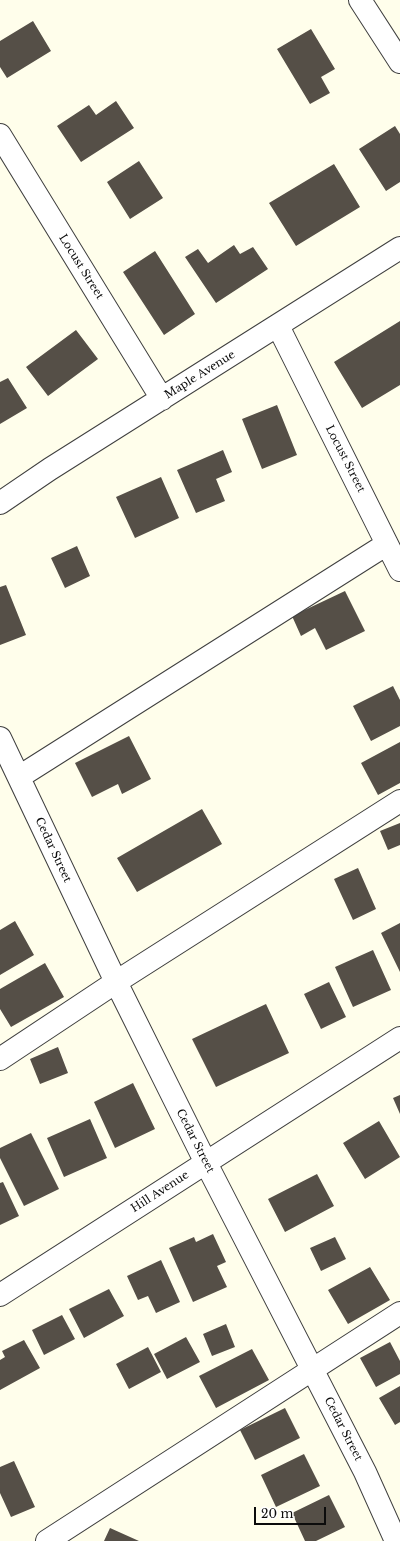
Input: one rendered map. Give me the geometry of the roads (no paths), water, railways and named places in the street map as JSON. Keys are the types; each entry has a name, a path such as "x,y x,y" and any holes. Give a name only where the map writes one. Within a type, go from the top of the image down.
{"street":[{"path":"360,0 400,62"},
{"name":"Locust Street","path":"0,135 162,399"},
{"name":"Maple Avenue","path":"0,503 50,469 400,248"},
{"name":"Locust Street","path":"278,326 400,570"},
{"path":"19,776 387,544"},
{"name":"Cedar Street","path":"0,738 116,982 206,1163 364,1472 396,1541"},
{"path":"0,1059 116,982 400,801"},
{"name":"Hill Avenue","path":"0,1295 400,1038"},
{"path":"46,1541 400,1313"}]}
